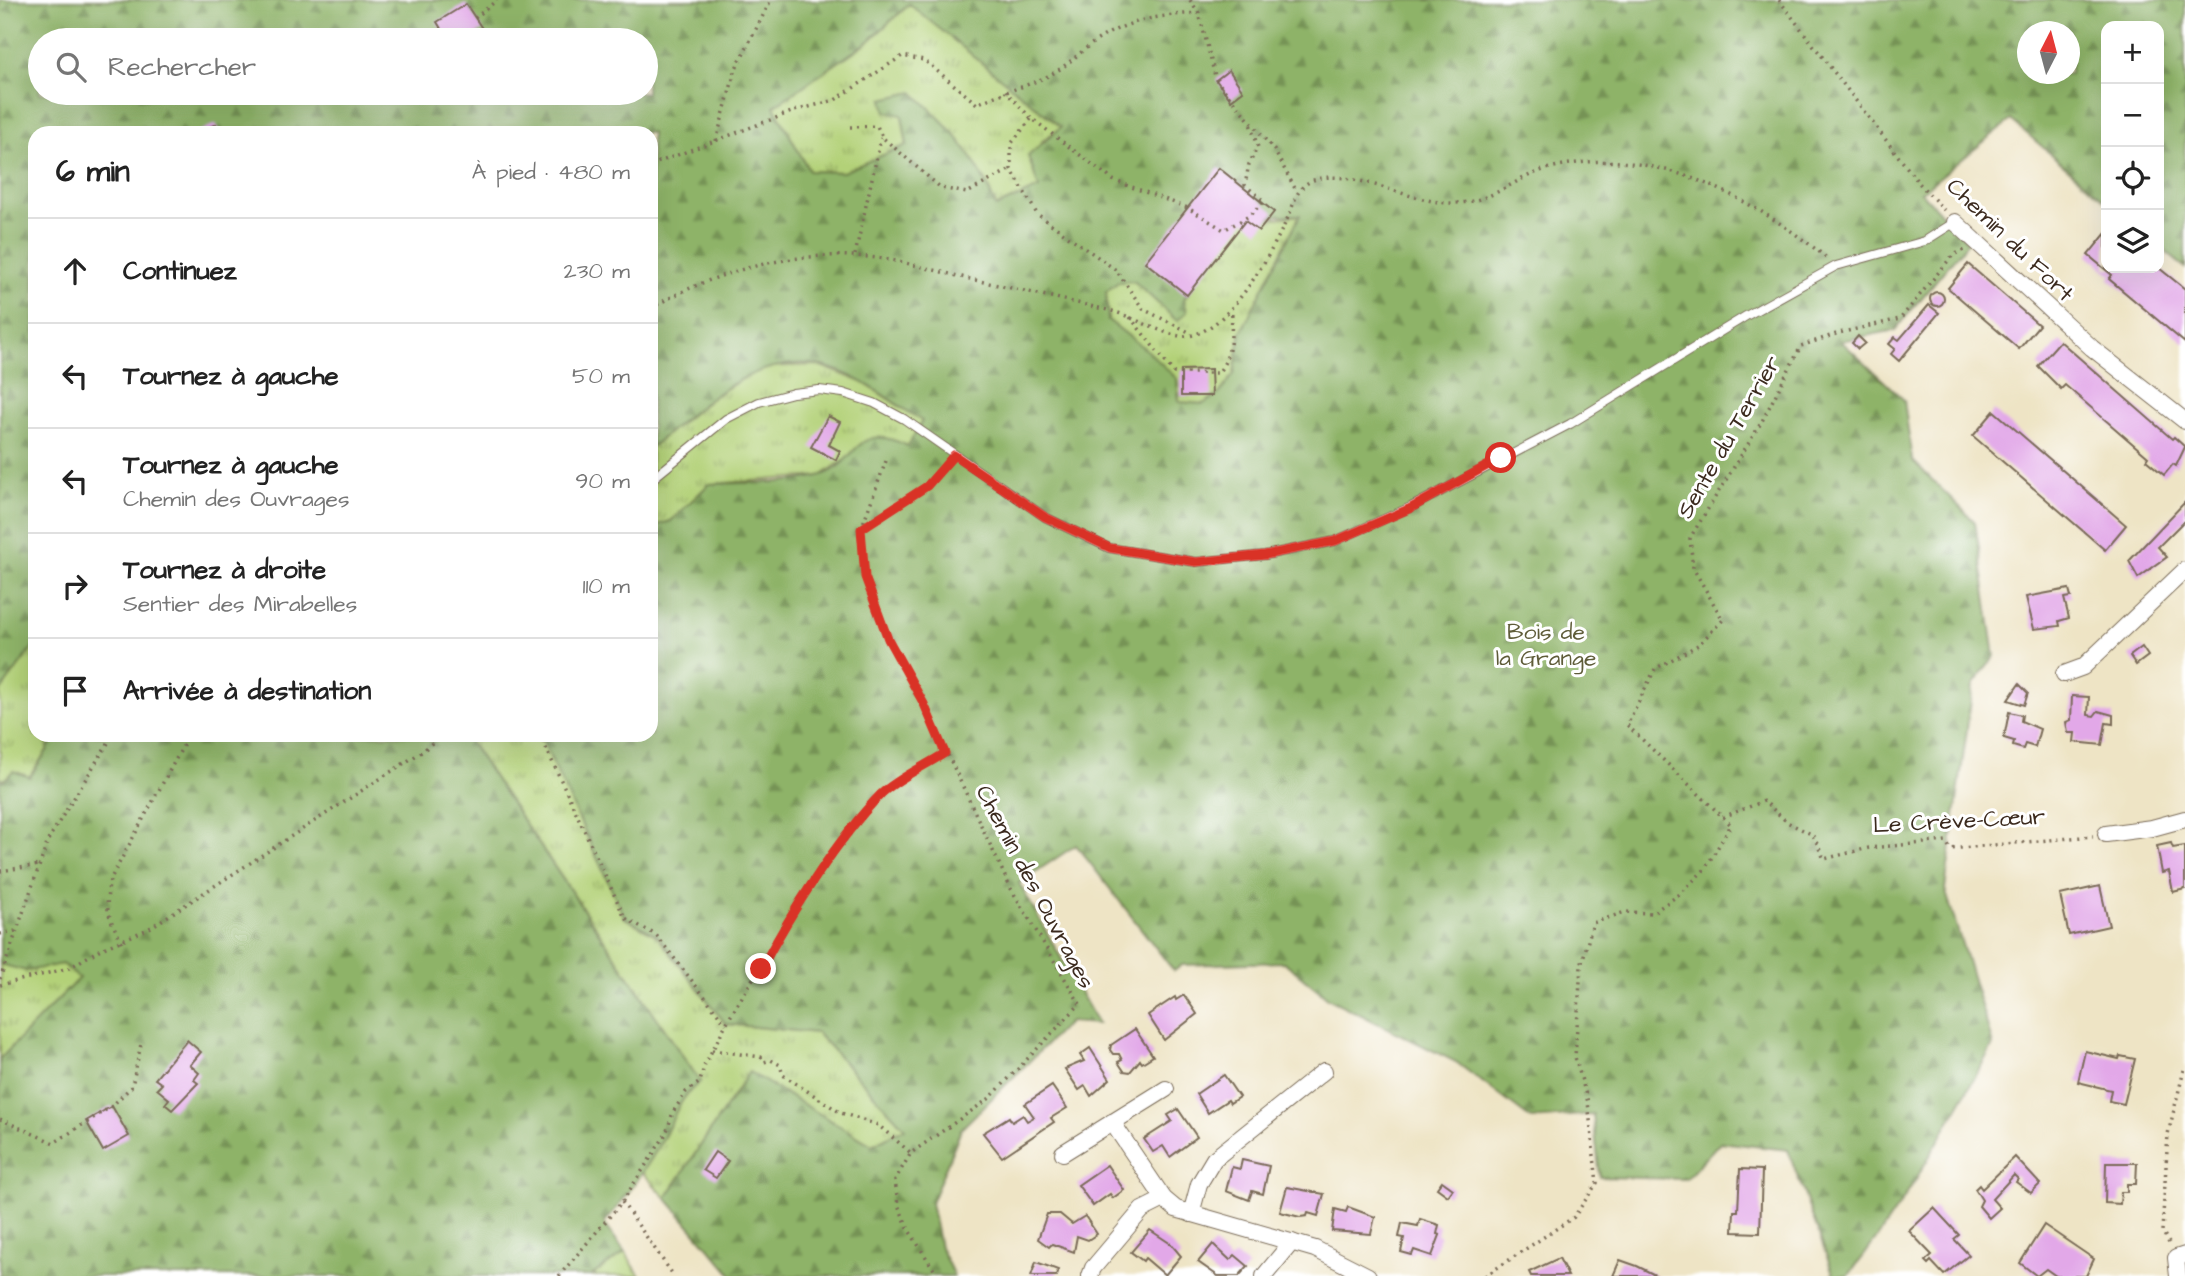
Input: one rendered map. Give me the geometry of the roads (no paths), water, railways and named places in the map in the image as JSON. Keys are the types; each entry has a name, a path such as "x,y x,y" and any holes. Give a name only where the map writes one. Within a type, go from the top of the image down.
{"street":[{"name":"Chemin du Fort","path":"1955,222 1977,246 2092,348 2185,421"},
{"path":"2064,674 2083,667 2185,570"},
{"path":"2106,834 2152,828 2185,819"},
{"path":"1191,1214 1199,1184 1214,1159 1324,1070"},
{"path":"1063,1153 1166,1088"},
{"path":"1112,1122 1164,1199 1176,1209 1315,1249 1368,1276"},
{"path":"1090,1276 1093,1268 1142,1210 1164,1199"},
{"path":"1264,1276 1292,1242"},
{"path":"2178,1276 2181,1256"}],"lane":[{"path":"658,474 688,448 759,402 819,390 843,393 874,403 904,419 1045,517 1110,548 1196,562 1265,555 1335,541 1411,508 1570,424 1746,316 1836,266 1925,242 1955,222"}],"park label":[{"name":"Bois de la Grange","path":"1546,645"}]}
